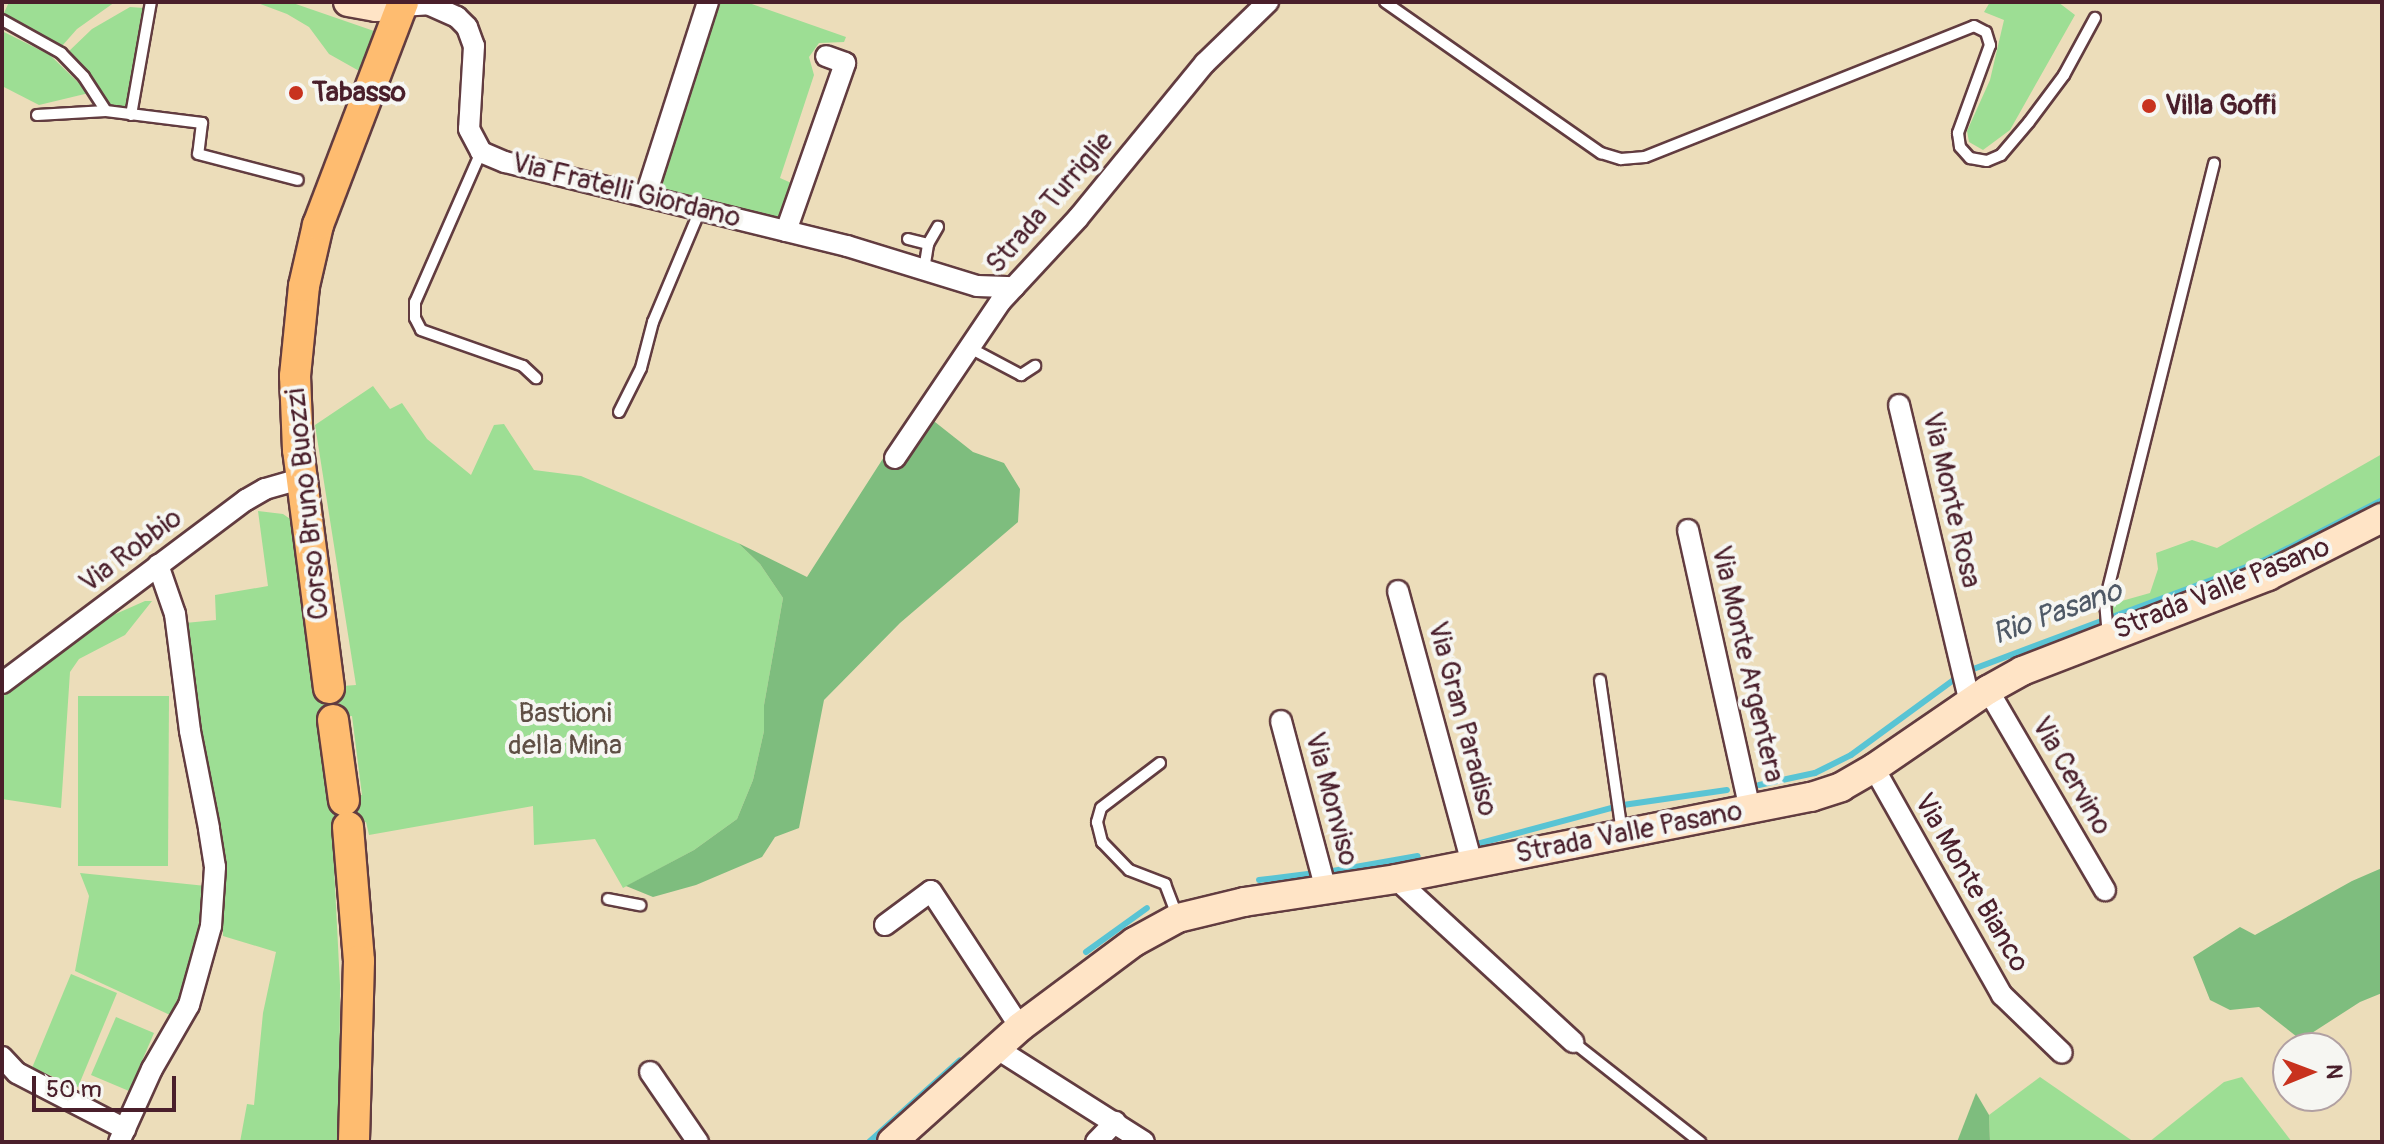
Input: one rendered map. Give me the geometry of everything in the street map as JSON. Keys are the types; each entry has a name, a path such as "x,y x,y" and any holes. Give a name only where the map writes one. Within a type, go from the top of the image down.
{"main road":[{"name":"Corso Bruno Buozzi","path":"329,688 300,479 295,376 304,286 318,225 402,4"},
{"path":"333,720 346,814 359,961 354,1142"}],"street":[{"name":"Via Fratelli Giordano","path":"348,2 376,7 428,4 457,17 467,27 474,46 469,129 481,152 505,162 701,208 977,286 1014,287"},
{"path":"646,195 708,2"},
{"name":"Strada Turriglie","path":"895,458 1001,301 1078,218 1205,63 1261,4"},
{"path":"786,231 835,60 852,42"},
{"name":"Via Monte Rosa","path":"1899,405 1958,655 1975,691"},
{"name":"Via Robbio","path":"2,683 265,489 300,479"},
{"name":"Strada Valle Pasano","path":"892,1142 1020,1027 1134,942 1178,918 1323,879 1396,879 1472,863 1621,824 1750,810 1811,797 1841,787 1874,768 1975,691 2022,671 2106,625 2268,576 2382,518"},
{"name":"Via Monte Argentera","path":"1688,530 1750,810"},
{"path":"2,1057 17,1073 122,1136 152,1069 189,1005 200,975 212,911 215,867 190,731 175,614 158,565"},
{"name":"Via Gran Paradiso","path":"1398,591 1472,863"},
{"name":"Via Cervino","path":"1975,691 2105,890"},
{"name":"Via Monviso","path":"1281,721 1323,879"},
{"name":"Via Monte Bianco","path":"1874,768 2002,995 2062,1053"},
{"path":"1396,879 1573,1042"},
{"path":"885,925 931,891 1020,1027"},
{"path":"996,1048 1144,1142"},
{"path":"650,1072 698,1142"},
{"path":"1096,1142 1115,1122"}],"lane":[{"path":"131,115 151,2"},
{"path":"1385,2 1601,153 1621,159 1645,157 1974,26 1986,32 1990,45 1958,133 1960,147 1970,158 1987,161 2001,155 2029,122 2064,75 2095,18"},
{"path":"2,20 61,53 84,77 106,111"},
{"path":"37,115 106,111 202,123 198,154 298,180"},
{"path":"481,152 415,302 415,318 421,330 523,366 536,378"},
{"path":"2106,625 2214,163"},
{"path":"619,412 641,368 653,322 701,208"},
{"path":"924,270 928,244 938,227"},
{"path":"908,239 928,244"},
{"path":"970,348 1021,375 1035,366"},
{"path":"1600,680 1621,824"},
{"path":"1160,763 1101,808 1097,822 1102,842 1129,870 1165,884 1178,918"},
{"path":"608,899 640,905"},
{"path":"1573,1042 1700,1142"}],"green space":[{"path":"9,2 115,2 77,29 62,46 3,15"},
{"path":"255,2 290,2 374,31 361,72 329,54 309,27 287,14"},
{"path":"717,2 746,2 846,37 844,42 819,43 809,57 814,75 780,178 796,185 784,221 666,192 660,184"},
{"path":"1990,2 2058,2 2075,15 2010,130 1983,150 1969,142 1967,131 1990,80 2004,20 1984,12"},
{"path":"130,7 144,8 128,109 108,105 87,71 67,53 92,29"},
{"path":"2,31 50,55 89,93 39,105 2,86"},
{"name":"Bastioni della Mina","path":"373,386 390,409 402,403 427,439 471,475 494,425 504,424 534,470 581,476 738,543 760,564 783,598 764,705 764,731 753,780 737,819 694,850 623,888 595,839 534,845 533,806 369,835 366,822 332,827 340,985 339,1142 240,1142 247,1104 254,1105 263,1013 276,952 223,936 223,848 200,750 185,623 216,620 215,595 268,586 258,511 283,514 293,521 316,688 356,685 315,425","holes":["352,716 362,795 329,799 319,720"]},
{"path":"916,407 973,452 1004,463 1020,489 1018,522 900,623 824,700 799,828 775,837 762,857 696,885 653,897 626,886 694,850 737,819 753,780 764,731 764,705 783,598 760,564 738,543 807,577"},
{"path":"2382,454 2382,500 2265,560 2112,617 2111,604 2150,593 2158,569 2156,553 2192,540 2217,548"},
{"path":"145,601 152,601 125,635 79,659 70,672 61,808 2,799 2,697 102,620"},
{"path":"78,696 169,696 168,866 78,866"},
{"path":"2382,868 2382,993 2360,1002 2313,1032 2291,1032 2259,1007 2230,1010 2210,1000 2193,957 2240,927 2255,935 2352,881"},
{"path":"80,873 206,886 192,977 170,1015 75,971 89,896"},
{"path":"71,974 117,993 78,1087 32,1068"},
{"path":"116,1017 154,1033 129,1091 91,1075"},
{"path":"2040,1077 2134,1142 1990,1142 1989,1115"},
{"path":"2242,1077 2292,1142 2149,1142 2224,1082"},
{"path":"1976,1093 1989,1115 1990,1142 1957,1142"}],"waterway":[{"name":"Rio Pasano","path":"1968,671 2265,560 2382,500"},
{"name":"Rio Pasano","path":"1759,785 1815,773 1851,755 1959,676"},
{"name":"Rio Pasano","path":"1477,844 1623,805 1727,790"},
{"name":"Rio Pasano","path":"1327,872 1418,856"},
{"name":"Rio Pasano","path":"1259,880 1316,873"},
{"name":"Rio Pasano","path":"1086,952 1147,908"},
{"name":"Rio Pasano","path":"869,1142 960,1060"}],"place":[{"name":"Tabasso","path":"296,93"},
{"name":"Villa Goffi","path":"2149,106"}]}
